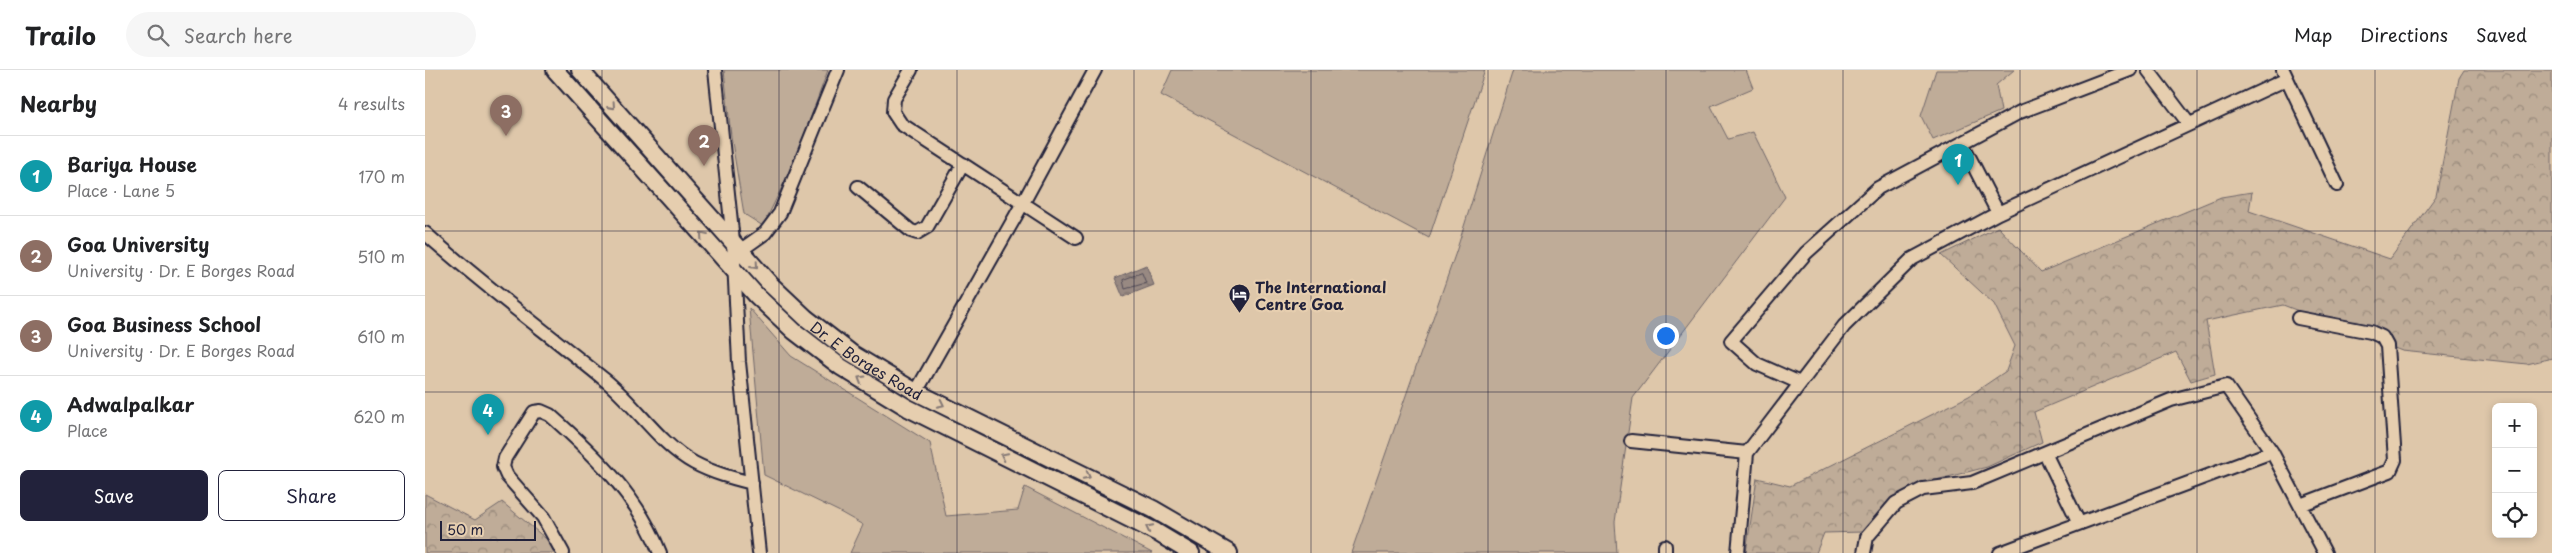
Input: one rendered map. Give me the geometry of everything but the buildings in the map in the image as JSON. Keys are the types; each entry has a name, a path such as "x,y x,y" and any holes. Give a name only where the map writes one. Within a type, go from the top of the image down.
{"main road":[{"name":"Dr. E Borges Road","path":"555,70 757,296 794,332 841,367 908,408 1156,532 1191,553"},
{"name":"Dr. E Borges Road","path":"579,70 771,284 806,318 851,352 917,392 1153,509 1229,553"}],"street":[{"path":"715,70 737,245 733,268 739,362 759,553"},
{"path":"737,245 765,233 780,213 838,70"},
{"path":"911,70 893,99 893,112 901,124 1076,238"},
{"path":"917,392 1095,70"},
{"path":"1800,383 1757,364 1731,342 1806,253 1878,188 2020,112 2130,70"},
{"path":"2148,70 2189,124"},
{"path":"1737,553 1747,453 1844,326 1912,260 1998,213 2189,124 2285,74 2337,185"},
{"path":"1962,143 1998,213"},
{"path":"859,187 911,231 917,233 927,227 963,164"},
{"path":"425,233 466,270 608,382 664,438 693,462 718,474 752,483"},
{"path":"2298,318 2371,332 2382,338 2387,346 2395,460 2390,471 2300,505"},
{"path":"1864,553 1867,537 1896,503 1923,489 1971,483 2171,400 2226,386 2272,452 2325,553"},
{"path":"563,553 543,517 507,476 503,467 505,458 534,412 541,411 550,416 593,453 635,503 660,553"},
{"path":"1631,441 1747,453"},
{"path":"2045,452 2079,523"},
{"path":"2000,553 2272,452"}],"green space":[{"path":"724,70 828,70 795,160 763,226 744,214 731,136"},
{"path":"1172,70 1485,70 1429,238 1161,95"},
{"path":"1513,70 1746,70 1753,88 1711,106 1728,139 1753,132 1785,197 1633,398 1615,522 1617,553 1351,553 1456,252"},
{"path":"1936,70 2014,70 1996,85 2001,111 1933,140 1921,116"},
{"path":"2464,70 2552,70 2552,358 2527,364 2402,351 2283,305 2206,321 2215,374 2191,381 2176,352 2034,412 2042,442 1987,467 1928,482 1892,497 1863,532 1824,533 1816,553 1746,553 1757,478 1790,486 1969,396 2006,371 2015,346 1994,304 1941,255 1998,227 2041,272 2221,197 2252,192 2249,211 2390,259 2436,196 2459,78"},
{"path":"749,308 791,356 930,443 946,516 1018,510 1025,487 1152,553 850,553 863,525 764,475"},
{"path":"425,494 475,520 502,502 551,543 554,553 425,553"}],"water":[{"path":"1146,265 1154,285 1123,297 1115,278"}],"place":[{"name":"Goa Business School","path":"506,136"},
{"name":"Goa University","path":"704,166"},
{"name":"Bariya House","path":"1958,185"},
{"name":"The International Centre Goa","path":"1239,314"},
{"name":"Adwalpalkar","path":"488,435"}]}
